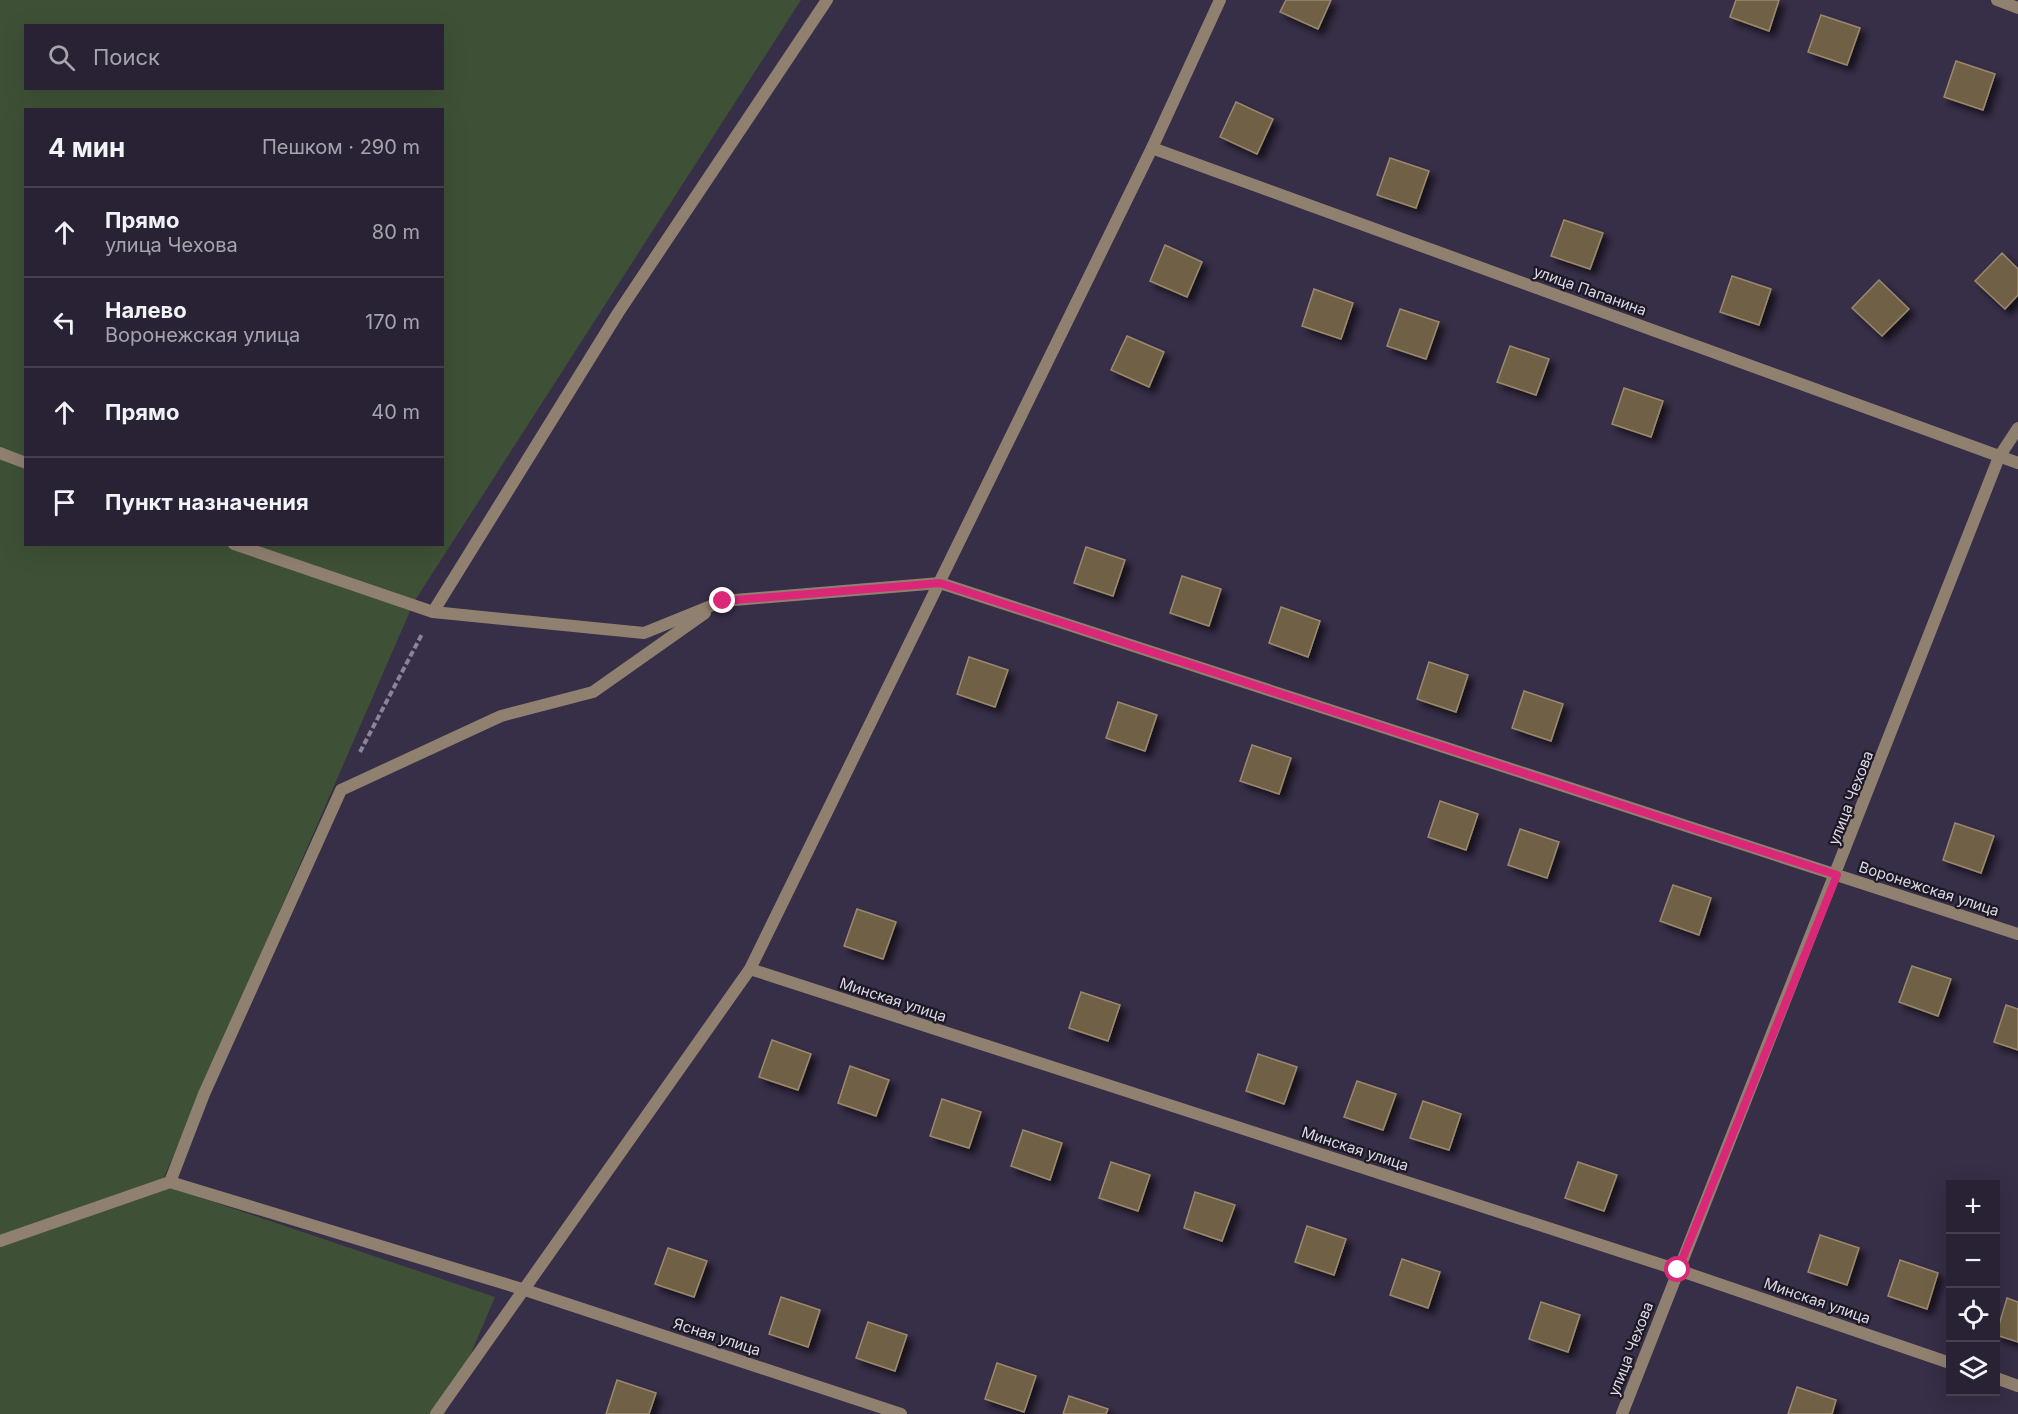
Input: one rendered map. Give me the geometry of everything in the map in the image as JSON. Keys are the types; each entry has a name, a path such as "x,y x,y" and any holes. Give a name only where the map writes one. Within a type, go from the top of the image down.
{"street":[{"path":"434,612 618,313 826,0"},
{"path":"436,1414 750,969 1152,148 1220,0"},
{"path":"1997,0 2018,8"},
{"name":"улица Папанина","path":"1152,148 2018,463"},
{"name":"улица Чехова","path":"1622,1414 1837,875 2000,457 2018,428"},
{"path":"0,453 24,462"},
{"path":"240,546 434,612 644,633 723,601 940,583"},
{"name":"Воронежская улица","path":"940,583 2018,934"},
{"path":"0,1241 170,1182 204,1094 341,790 501,716 593,692 723,601"},
{"name":"Минская улица","path":"750,969 1678,1270 1946,1362"},
{"name":"Ясная улица","path":"170,1182 522,1289 901,1414"},
{"path":"2000,1380 2018,1386"}],"path":[{"path":"341,790 434,612"}],"green space":[{"path":"0,0 801,0 414,602 161,1184 495,1297 445,1414 0,1414"}],"building":[{"path":"1286,0 1331,0 1318,29 1280,12"},
{"path":"1736,0 1779,0 1769,31 1730,17"},
{"path":"1821,15 1860,28 1847,65 1808,52"},
{"path":"1956,61 1995,74 1983,110 1944,97"},
{"path":"1236,102 1273,119 1257,154 1220,137"},
{"path":"1390,158 1429,171 1416,208 1377,195"},
{"path":"1564,220 1603,233 1590,269 1551,256"},
{"path":"1165,245 1202,262 1187,297 1150,281"},
{"path":"2002,253 2018,269 2018,295 2005,309 1975,281"},
{"path":"1732,276 1771,289 1759,325 1720,312"},
{"path":"1879,280 1909,309 1882,336 1852,308"},
{"path":"1314,289 1353,303 1341,339 1302,326"},
{"path":"1400,309 1439,322 1426,359 1387,346"},
{"path":"1127,336 1164,352 1149,387 1111,370"},
{"path":"1510,346 1549,359 1536,395 1497,382"},
{"path":"1624,388 1663,401 1651,437 1612,424"},
{"path":"1086,547 1125,560 1113,596 1074,583"},
{"path":"1182,576 1221,589 1209,626 1170,613"},
{"path":"1281,607 1320,621 1308,657 1269,643"},
{"path":"969,657 1008,670 995,707 957,694"},
{"path":"1429,662 1468,675 1456,712 1417,699"},
{"path":"1524,691 1563,704 1551,741 1512,728"},
{"path":"1118,702 1157,715 1145,751 1106,738"},
{"path":"1252,745 1291,758 1279,794 1240,781"},
{"path":"1440,801 1478,814 1466,850 1428,837"},
{"path":"1955,823 1994,836 1981,873 1943,860"},
{"path":"1520,829 1559,842 1547,878 1508,865"},
{"path":"1673,885 1711,898 1699,935 1660,921"},
{"path":"857,909 896,922 883,959 844,946"},
{"path":"1912,966 1951,979 1938,1016 1899,1002"},
{"path":"1081,992 1120,1005 1108,1041 1069,1028"},
{"path":"2006,1005 2018,1009 2018,1050 1994,1042"},
{"path":"772,1040 811,1054 798,1090 759,1077"},
{"path":"1258,1054 1297,1067 1284,1104 1246,1091"},
{"path":"850,1066 889,1080 876,1116 838,1103"},
{"path":"1357,1081 1396,1094 1383,1130 1344,1117"},
{"path":"942,1099 981,1112 969,1148 930,1136"},
{"path":"1423,1101 1461,1114 1449,1150 1410,1138"},
{"path":"1023,1130 1062,1143 1050,1180 1011,1166"},
{"path":"1111,1162 1150,1175 1138,1211 1099,1198"},
{"path":"1578,1162 1617,1175 1604,1211 1565,1198"},
{"path":"1195,1192 1235,1205 1222,1241 1184,1228"},
{"path":"1307,1226 1346,1239 1334,1275 1295,1262"},
{"path":"1820,1235 1859,1248 1847,1285 1808,1272"},
{"path":"668,1248 707,1261 694,1297 655,1284"},
{"path":"1402,1259 1440,1272 1428,1308 1390,1295"},
{"path":"1900,1260 1938,1273 1927,1309 1888,1296"},
{"path":"781,1297 820,1310 808,1347 769,1334"},
{"path":"2007,1298 2018,1302 2018,1342 2000,1336 2000,1322"},
{"path":"1541,1302 1580,1315 1568,1352 1529,1339"},
{"path":"868,1322 907,1335 895,1371 856,1358"},
{"path":"997,1363 1036,1376 1024,1412 985,1399"},
{"path":"617,1380 656,1393 649,1414 606,1414"},
{"path":"1797,1387 1836,1400 1832,1414 1788,1414"},
{"path":"1069,1396 1108,1409 1106,1414 1063,1414"}],"route":[{"path":"723,601 940,583 1837,875 1678,1270"}]}
